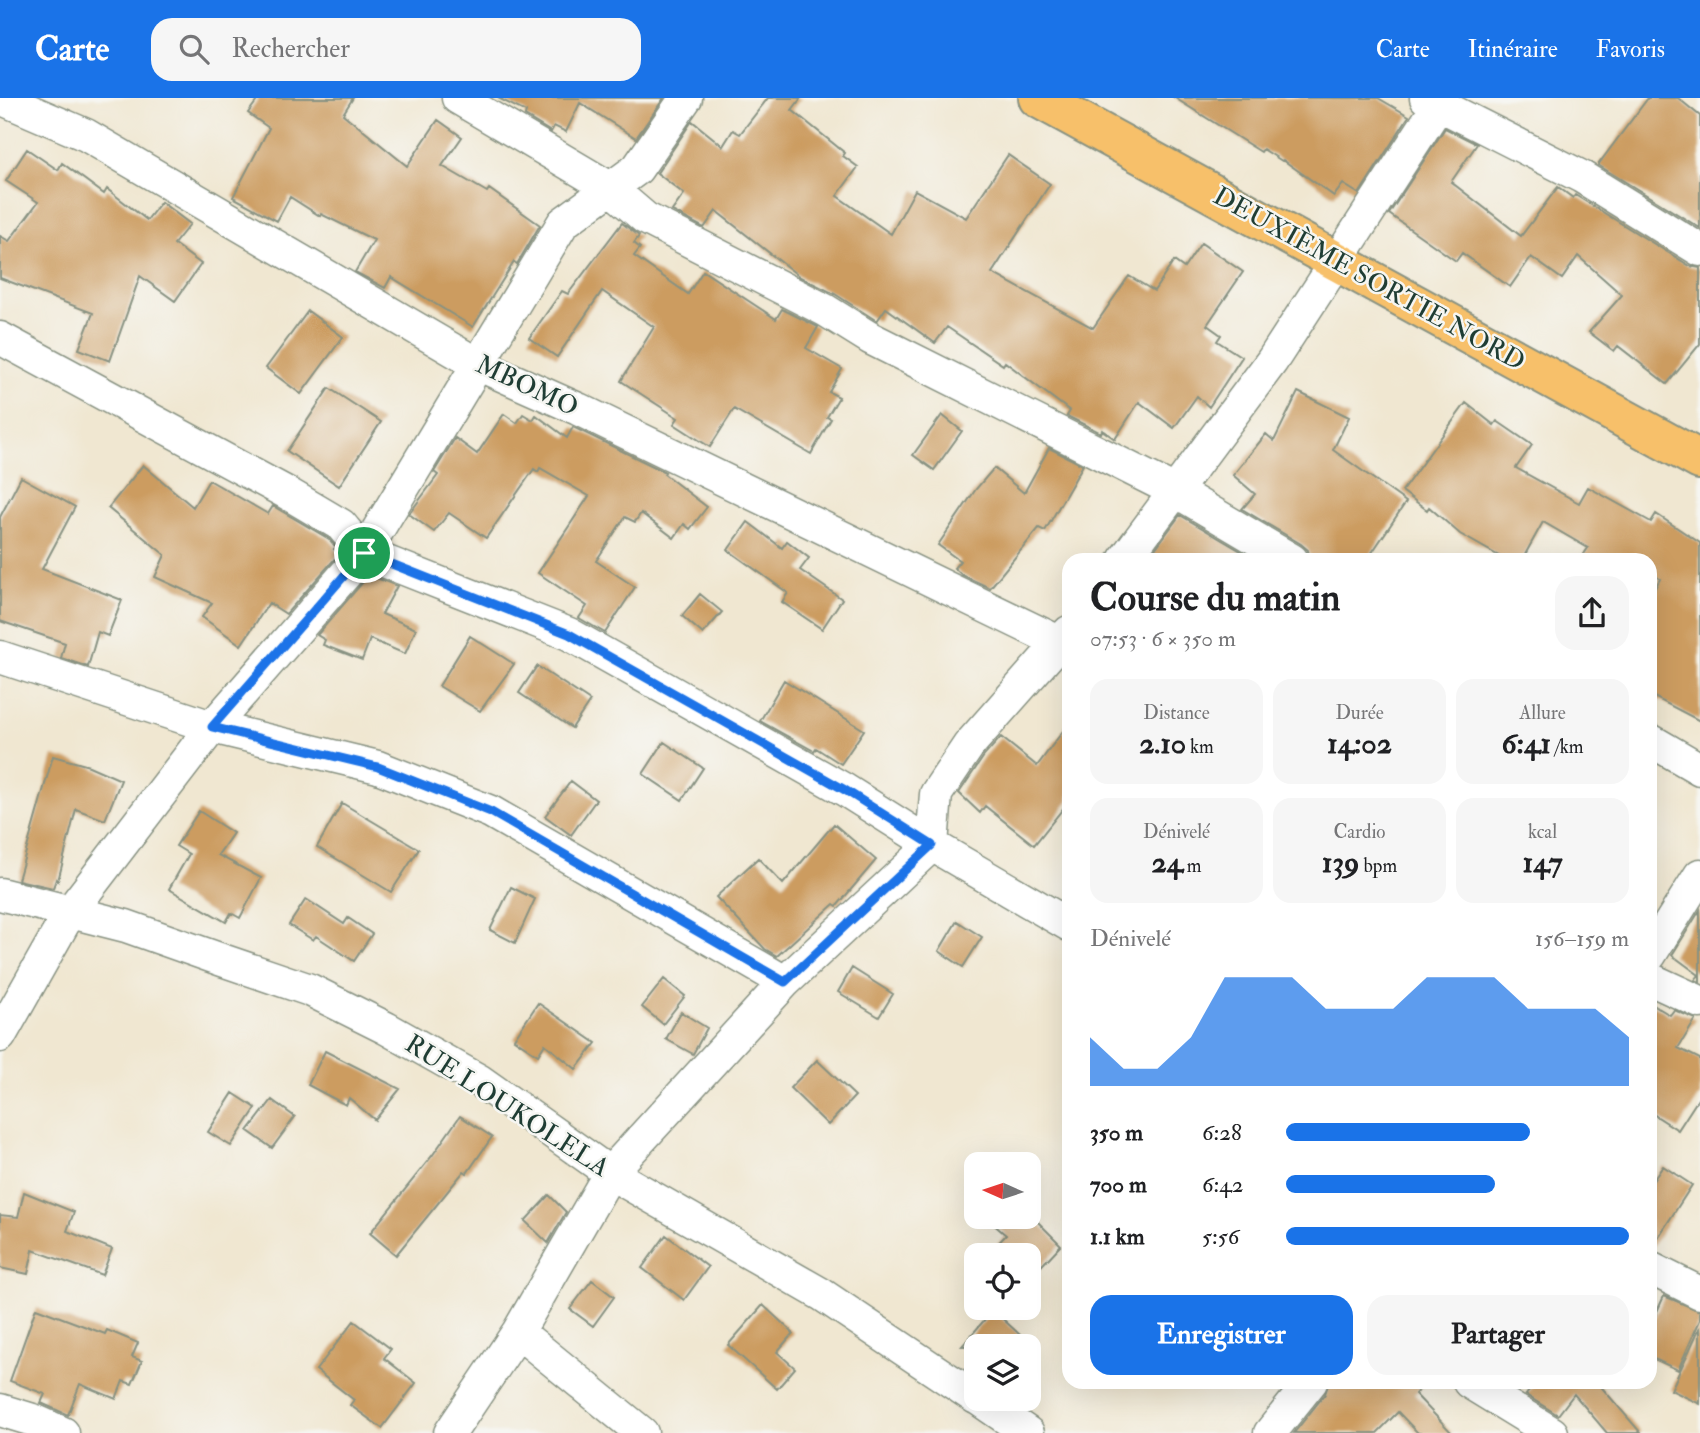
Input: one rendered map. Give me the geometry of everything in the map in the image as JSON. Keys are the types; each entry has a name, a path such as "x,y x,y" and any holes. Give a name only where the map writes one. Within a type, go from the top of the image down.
{"main road":[{"name":"DEUXIÈME SORTIE NORD","path":"1038,98 1700,460"}],"street":[{"name":"MBOMO","path":"0,98 86,135 477,364 1062,638"},
{"path":"458,98 610,188 645,218 825,310 870,338 1177,492 1280,553"},
{"path":"0,1036 70,912 212,727 364,553 563,223 637,169 686,98"},
{"path":"1129,553 1272,361 1337,263 1436,100 1582,177 1700,250"},
{"path":"0,338 287,493 341,525 364,553 569,634 845,790 932,845 1062,921"},
{"path":"450,1433 518,1332 610,1173 785,982 932,845 936,794 969,745 1062,645"},
{"path":"0,657 212,727 378,767 491,812 785,982"},
{"path":"1657,744 1700,769"},
{"path":"1657,944 1700,876"},
{"name":"RUE LOUKOLELA","path":"0,894 126,926 310,990 386,1028 480,1082 610,1173 821,1294 964,1389"},
{"path":"1657,982 1700,1002"},
{"path":"1657,1272 1700,1293"},
{"path":"518,1332 642,1433"},
{"path":"1270,1433 1305,1389"},
{"path":"1480,1389 1552,1433"},
{"path":"0,1410 64,1433"},
{"name":"RUE LOUKOLELA","path":"996,1411 1028,1433"}],"building":[{"path":"259,98 353,98 343,114 407,166 438,120 462,137 442,166 487,192 489,189 540,225 517,264 514,262 473,327 391,277 385,288 355,272 374,240 321,214 320,216 290,197 277,221 233,197 269,128 248,113"},
{"path":"498,98 664,98 636,138 580,103 566,132 554,126 551,132 525,116 526,112"},
{"path":"768,98 801,98 792,110 858,167 837,196 891,234 915,190 966,218 1008,155 1050,184 992,273 1093,328 1129,276 1154,291 1174,261 1184,268 1201,243 1243,272 1207,325 1221,335 1217,341 1242,357 1209,407 1197,396 1174,428 1139,402 1115,439 1102,430 1101,433 1067,416 1070,411 1005,362 1003,365 947,327 935,343 886,308 877,321 835,294 800,277 716,211 704,228 672,211 684,194 657,173 692,121 723,146 733,130 740,134"},
{"path":"1175,98 1378,98 1409,116 1359,194 1343,184 1334,196 1283,160 1263,149 1261,152"},
{"path":"1648,98 1678,98 1700,116 1700,228 1598,165"},
{"path":"1445,128 1477,144 1451,182 1521,236 1558,187 1690,266 1700,268 1700,344 1667,384 1618,346 1614,351 1589,332 1622,295 1578,256 1562,279 1531,257 1510,287 1462,253 1456,261 1389,214"},
{"path":"27,149 58,170 62,163 104,194 107,189 147,220 161,202 190,224 174,244 201,264 175,301 140,276 110,361 79,349 93,313 0,278 0,236 9,241 38,202 6,181"},
{"path":"622,223 639,236 634,243 640,248 634,256 688,294 703,271 776,319 782,309 818,327 806,348 842,369 829,392 839,397 827,417 831,419 811,454 734,409 710,447 674,424 678,418 621,381 654,327 602,291 557,357 529,338 562,291 568,294"},
{"path":"308,311 343,337 301,394 266,368"},
{"path":"329,388 381,422 339,486 287,451"},
{"path":"1298,392 1349,417 1333,450 1406,502 1372,553 1309,553 1301,544 1242,509 1255,494 1233,475 1266,434 1274,441"},
{"path":"1466,403 1494,425 1497,421 1532,445 1516,468 1579,503 1588,487 1651,522 1656,514 1700,543 1700,721 1657,699 1657,584 1660,579 1657,577 1657,553 1585,553 1588,548 1543,522 1526,553 1494,553 1460,534 1429,507 1427,510 1402,491"},
{"path":"504,414 517,423 523,414 533,420 536,415 567,438 573,427 665,472 664,474 707,507 690,529 684,524 674,538 641,513 635,522 625,517 596,561 635,587 605,633 579,618 587,606 538,573 589,496 540,468 538,472 534,469 486,538 449,513 434,532 409,514 438,475 434,472 455,438 477,454"},
{"path":"942,415 962,431 934,470 913,455"},
{"path":"1049,448 1083,465 1045,531 1039,528 990,588 962,575 954,568 960,561 938,545 976,489 994,468 1024,493"},
{"path":"143,465 193,507 209,480 268,514 273,506 329,539 336,547 334,549 340,553 286,614 269,603 241,645 202,617 212,603 155,577 165,555 108,508"},
{"path":"21,477 75,507 42,569 122,600 108,636 98,632 88,667 61,658 65,643 0,621 0,517"},
{"path":"1180,515 1244,553 1152,553"},
{"path":"748,522 782,548 787,541 809,558 800,570 842,599 822,629 782,602 788,593 728,550"},
{"path":"369,575 397,586 382,614 416,629 405,654 370,639 362,660 323,645 325,640 317,635"},
{"path":"700,594 722,612 703,634 682,616"},
{"path":"470,636 514,664 480,711 439,686"},
{"path":"537,666 590,701 572,728 519,693"},
{"path":"784,680 864,730 841,764 816,748 814,751 760,721"},
{"path":"1062,732 1062,810 1034,845 985,806 980,813 959,793 984,756 1001,737 1037,766"},
{"path":"664,742 703,768 682,800 643,774"},
{"path":"53,756 89,766 121,780 105,820 76,809 58,881 56,879 53,888 18,880"},
{"path":"571,781 596,800 571,835 545,816"},
{"path":"342,803 419,849 391,892 317,847"},
{"path":"199,811 233,833 218,855 261,878 240,918 231,913 226,922 169,889 189,854 176,846"},
{"path":"834,824 876,860 837,906 834,904 777,956 765,949 716,897 758,858 783,884"},
{"path":"511,887 535,899 515,943 490,930"},
{"path":"306,899 344,924 348,918 372,934 354,961 316,936 313,940 289,925"},
{"path":"1700,910 1700,982 1695,980 1699,975 1672,955"},
{"path":"957,921 982,937 963,967 939,951"},
{"path":"852,968 893,994 879,1017 838,992"},
{"path":"664,979 685,996 663,1024 642,1007"},
{"path":"538,1003 596,1043 576,1069 545,1044 538,1055 514,1039"},
{"path":"1657,1007 1670,1015 1674,1010 1696,1019 1678,1048 1700,1059 1700,1096 1678,1130 1657,1116"},
{"path":"681,1012 707,1028 693,1054 666,1039"},
{"path":"325,1051 400,1089 375,1120 349,1098 346,1105 308,1085"},
{"path":"817,1060 855,1096 828,1125 790,1088"},
{"path":"233,1093 256,1108 231,1146 208,1132"},
{"path":"272,1100 295,1117 272,1148 248,1131"},
{"path":"460,1116 492,1137 467,1173 464,1171 396,1255 370,1233 432,1156"},
{"path":"1663,1166 1692,1185 1657,1239 1657,1175"},
{"path":"24,1192 74,1212 67,1231 112,1249 102,1275 33,1250 28,1274 0,1268 0,1215 18,1217"},
{"path":"549,1195 566,1212 548,1243 525,1221"},
{"path":"1041,1225 1061,1245 1041,1266 1041,1243 998,1243 1006,1235 999,1229 1041,1229"},
{"path":"666,1235 708,1267 684,1300 642,1268"},
{"path":"592,1280 614,1297 593,1326 570,1309"},
{"path":"1664,1296 1700,1311 1700,1320 1678,1370 1657,1360 1657,1312"},
{"path":"763,1305 793,1333 777,1352 795,1368 777,1389 728,1345"},
{"path":"36,1308 105,1334 107,1330 138,1343 132,1357 142,1361 132,1384 123,1381 116,1399 80,1384 68,1415 41,1403 45,1394 10,1381"},
{"path":"984,1320 1004,1320 1019,1334 972,1334"},
{"path":"354,1321 391,1349 384,1358 416,1383 382,1428 350,1405 354,1400 316,1370"},
{"path":"1700,1327 1700,1404 1671,1390"},
{"path":"1327,1389 1420,1389 1415,1394 1452,1433 1418,1433 1398,1412 1377,1433 1294,1433"},
{"path":"1531,1389 1603,1389 1641,1433 1607,1433 1574,1394 1558,1415 1526,1395"}],"route":[{"path":"364,553 569,634 845,790 932,845 785,982 491,812 378,767 212,727 364,553"}]}
